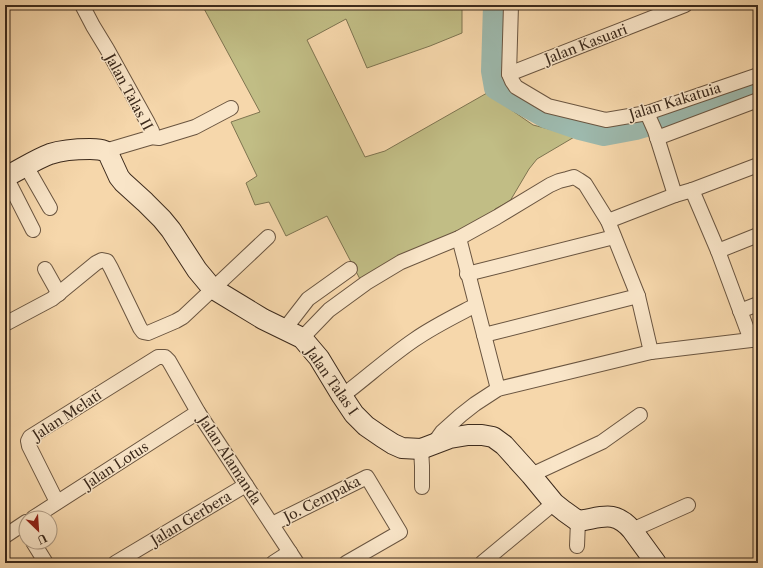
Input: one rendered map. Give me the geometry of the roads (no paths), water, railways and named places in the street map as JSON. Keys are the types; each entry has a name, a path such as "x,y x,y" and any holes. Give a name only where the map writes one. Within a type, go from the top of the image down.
{"street":[{"name":"Jalan Talas II","path":"82,5 152,132 150,137 105,151"},
{"path":"509,74 511,5"},
{"name":"Jalan Kasuari","path":"509,74 685,5"},
{"name":"Jalan Kakatuia","path":"509,74 516,87 548,106 606,120 648,115 758,75"},
{"path":"656,135 758,100"},
{"path":"150,137 159,138 195,127 231,108"},
{"path":"648,115 675,195"},
{"path":"33,230 6,177 51,154 82,149 97,149 105,151"},
{"name":"Jalan Talas I","path":"105,151 108,153 123,182 162,219 197,270 212,288 257,315 302,338 318,358 354,414 366,426 382,438 402,448 427,446 450,438 468,435 493,436 504,445 554,503 578,521"},
{"path":"608,221 758,165"},
{"path":"26,166 50,208"},
{"path":"302,338 329,310 366,283 402,262 459,238 550,185 574,177 585,184 608,221 638,296 650,352"},
{"path":"422,486 427,446 461,415 498,389 650,352 755,340 740,311 718,251 692,190"},
{"path":"718,251 758,235"},
{"path":"5,324 52,299 99,261 104,260 107,261 111,268 140,328 143,332 148,333 182,317 268,237"},
{"path":"467,274 614,237"},
{"path":"459,238 467,274 498,389"},
{"path":"44,268 59,294"},
{"path":"284,330 308,299 350,269"},
{"path":"484,335 638,296"},
{"path":"740,311 758,304"},
{"path":"342,396 361,382 387,359 415,339 445,321 476,306"},
{"name":"Jalan Melati","path":"57,502 29,446 28,441 30,437 158,357 165,357"},
{"name":"Jalan Alamanda","path":"165,357 169,361 198,412 293,557"},
{"name":"Jalan Lotus","path":"46,510 198,412"},
{"path":"531,475 602,442 640,415"},
{"name":"Jo. Cempaka","path":"272,524 367,477 400,532 346,563"},
{"name":"Jalan Gerbera","path":"115,563 246,485"},
{"path":"482,563 554,503"},
{"path":"632,530 688,505"},
{"path":"578,546 578,521 609,516 628,525 656,563"},
{"name":"Jalan Lotus","path":"5,536 18,529"},
{"path":"38,550 46,563"},
{"path":"273,563 293,557"}],"waterway":[{"path":"494,5 492,71 495,88 545,117 580,129 604,135 636,129 680,116 758,87"}]}
